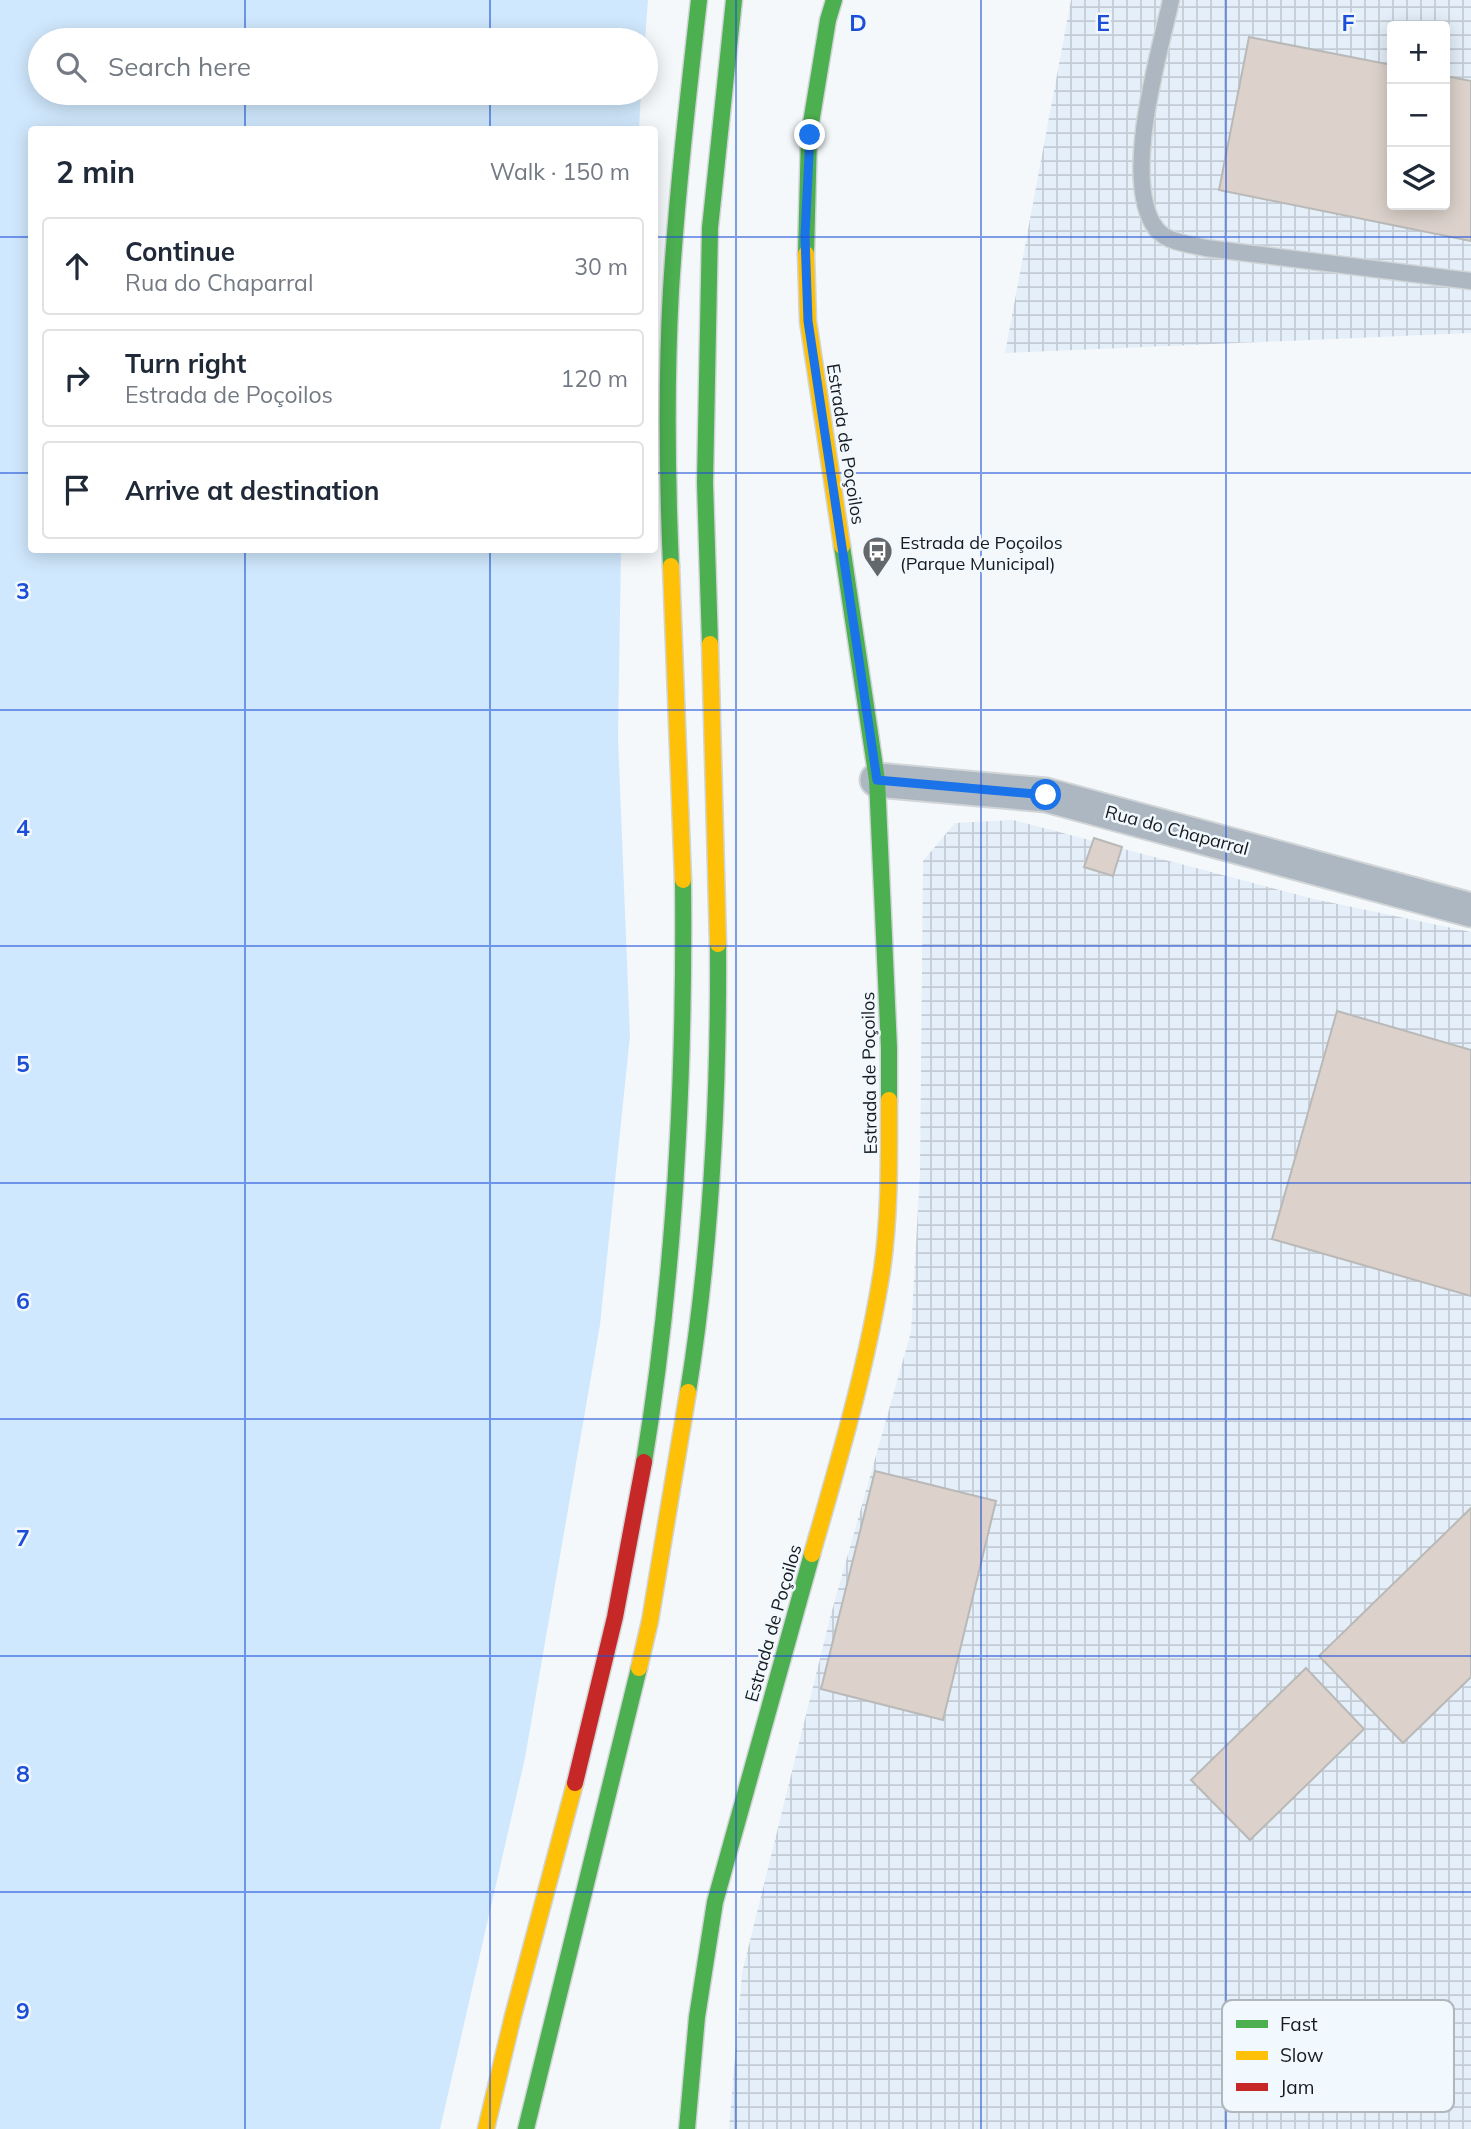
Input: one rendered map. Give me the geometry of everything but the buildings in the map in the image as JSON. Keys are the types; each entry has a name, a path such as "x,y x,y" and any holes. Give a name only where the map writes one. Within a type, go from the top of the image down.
{"main road":[{"path":"486,2129 501,2060 601,1677 634,1523 656,1382 676,1188 684,1022 682,818 671,569 668,387 674,249 685,116 699,0"},
{"path":"526,2129 650,1621 697,1334 710,1206 719,1046 718,872 705,483 709,242 734,0"},
{"name":"Estrada de Poçoilos","path":"687,2129 697,2017 715,1902 862,1376 882,1268 889,1162 889,1048 877,780 808,321 805,236 810,135 828,20 834,0"}],"street":[{"name":"Rua do Chaparral","path":"877,780 1046,795 1471,910"}],"lane":[{"path":"1171,0 1142,136 1143,195 1149,216 1158,231 1171,240 1206,248 1471,281"}],"shaded area":[{"path":"0,0 648,0 646,28 28,28 28,105 640,105 639,126 28,126 28,553 621,553 618,738 630,1036 600,1325 525,1758 440,2129 0,2129"},
{"path":"1071,0 1471,0 1471,333 1005,353"},
{"path":"1013,820 1314,899 1471,932 1471,2129 729,2129 742,1973 831,1614 911,1332 920,1173 923,861 955,823"}],"traffic: fast":[{"path":"671,566 668,428 671,290 699,0"},
{"path":"710,644 705,483 710,228 734,0"},
{"path":"806,254 809,135 828,20 834,0"},
{"path":"842,546 877,780 889,1100"},
{"path":"644,1462 664,1317 676,1172 682,1026 683,880"},
{"path":"688,1392 703,1280 712,1168 718,944"},
{"path":"687,2129 697,2017 715,1902 812,1554"},
{"path":"526,2129 639,1668"}],"traffic: slow":[{"path":"806,254 808,321 842,546"},
{"path":"671,566 683,880"},
{"path":"710,644 718,944"},
{"path":"812,1554 842,1448 876,1306 888,1207 889,1100"},
{"path":"639,1668 650,1621 688,1392"},
{"path":"486,2129 575,1783"}],"traffic: jam":[{"path":"575,1783 615,1617 644,1462"}],"place":[{"name":"Estrada de Poçoilos (Parque Municipal)","path":"877,579"}],"route":[{"path":"810,135 805,236 808,321 877,780 1046,795"}]}
